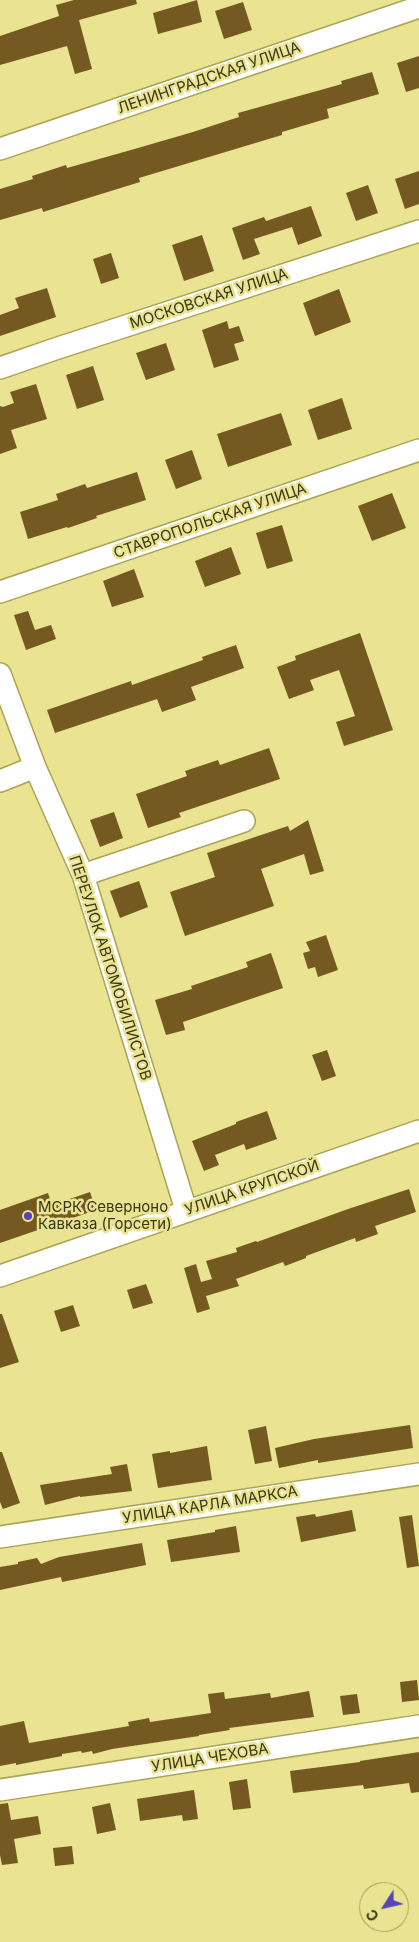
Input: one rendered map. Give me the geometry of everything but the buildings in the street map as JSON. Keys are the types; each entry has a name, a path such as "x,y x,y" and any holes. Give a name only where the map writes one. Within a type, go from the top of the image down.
{"street":[{"name":"ЛЕНИНГРАДСКАЯ УЛИЦА","path":"0,149 419,7"},
{"name":"МОСКОВСКАЯ УЛИЦА","path":"0,368 419,231"},
{"name":"СТАВРОПОЛЬСКАЯ УЛИЦА","path":"0,592 419,450"},
{"name":"ПЕРЕУЛОК АВТОМОБИЛИСТОВ","path":"0,674 34,767 83,875 186,1210"},
{"path":"0,781 34,767"},
{"path":"83,875 244,821"},
{"name":"УЛИЦА КРУПСКОЙ","path":"0,1276 186,1210 419,1131"},
{"name":"УЛИЦА КАРЛА МАРКСА","path":"0,1537 419,1474"},
{"name":"УЛИЦА ЧЕХОВА","path":"0,1790 419,1726"}],"place":[{"name":"МСРК Северноно Кавказа (Горсети)","path":"28,1216"}]}
